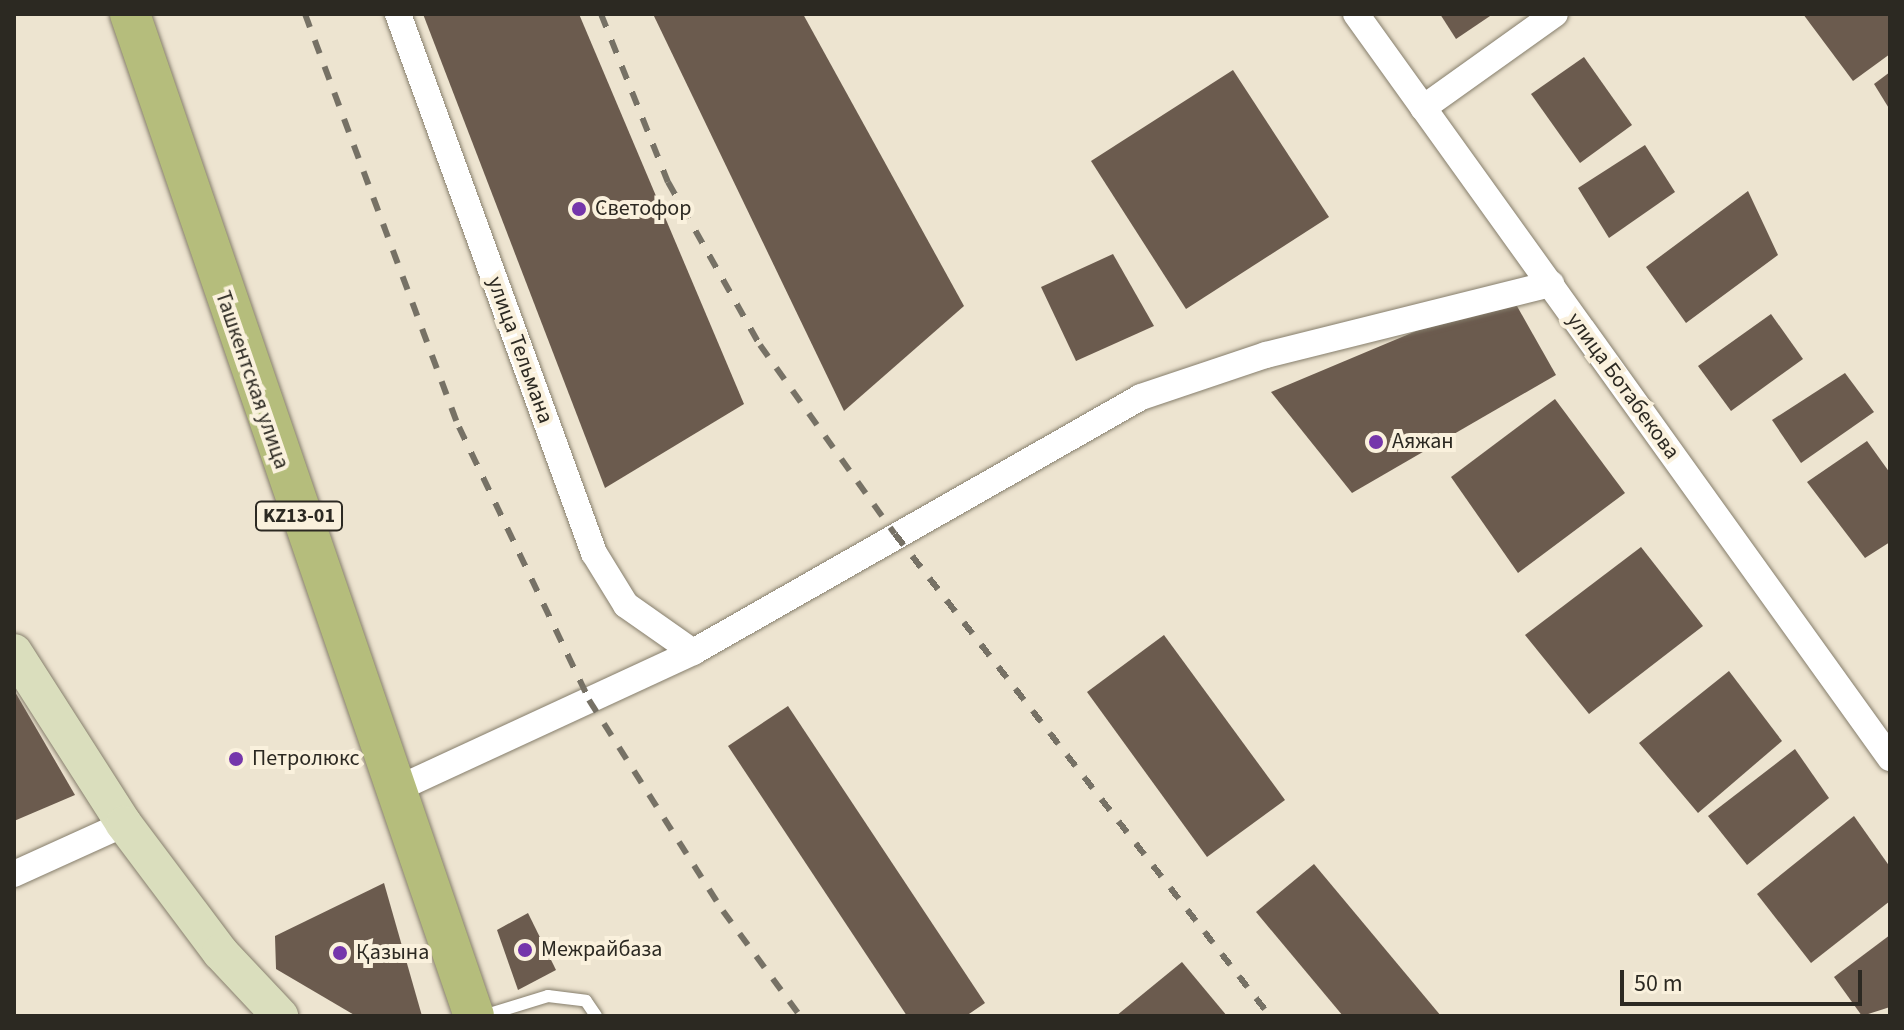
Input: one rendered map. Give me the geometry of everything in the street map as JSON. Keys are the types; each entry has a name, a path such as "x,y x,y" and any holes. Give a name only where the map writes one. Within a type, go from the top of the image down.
{"main road":[{"name":"Ташкентская улица","path":"130,14 474,1016"},
{"path":"14,652 124,824 220,952 280,1016"}],"street":[{"name":"улица Тельмана","path":"398,14 594,553 626,605 693,652"},
{"name":"улица Ботабекова","path":"1356,14 1890,758"},
{"path":"1423,108 1555,14"},
{"path":"397,789 693,652 1141,397 1266,355 1551,284"},
{"path":"14,874 124,824"}],"lane":[{"path":"483,1016 548,996 586,1001 596,1016"}],"building":[{"name":"Светофор","path":"423,14 579,14 744,404 605,488"},
{"path":"653,14 803,14 964,306 844,411"},
{"path":"1440,14 1493,14 1456,39"},
{"path":"1803,14 1890,14 1890,54 1853,81"},
{"path":"1584,57 1632,125 1580,163 1531,94"},
{"path":"1233,70 1329,217 1186,309 1091,161"},
{"path":"1890,72 1890,110 1874,84"},
{"path":"1645,145 1675,192 1609,238 1578,188"},
{"path":"1748,191 1778,255 1686,323 1646,267"},
{"path":"1113,254 1154,326 1076,361 1041,287"},
{"name":"Аяжан","path":"1509,292 1556,375 1352,493 1271,392"},
{"path":"1771,314 1803,359 1731,411 1698,366"},
{"path":"1845,373 1874,412 1801,463 1772,420"},
{"path":"1555,399 1625,493 1518,573 1451,477"},
{"path":"1867,441 1890,473 1890,542 1865,558 1807,482"},
{"path":"1641,547 1703,626 1589,714 1525,635"},
{"path":"1164,635 1285,800 1207,857 1087,692"},
{"path":"1729,671 1782,741 1698,813 1639,743"},
{"path":"14,690 75,795 14,821"},
{"path":"788,706 985,1003 966,1016 907,1016 728,746"},
{"path":"1795,749 1829,798 1747,865 1708,816"},
{"path":"1854,816 1890,867 1890,901 1811,963 1757,894"},
{"path":"1314,864 1441,1016 1343,1016 1256,912"},
{"name":"Қазына","path":"384,883 422,1016 356,1016 276,969 275,936"},
{"name":"Межрайбаза","path":"528,913 556,970 518,990 497,930"},
{"path":"1890,935 1890,1007 1862,1016 1834,977"},
{"path":"1182,962 1227,1016 1116,1016"}],"railway":[{"path":"305,14 459,427 589,700 723,911 800,1016"},
{"path":"601,14 668,182 760,345 895,534 1270,1016"}],"place":[{"name":"Светофор","path":"579,209"},
{"name":"Аяжан","path":"1376,442"},
{"name":"Петролюкс","path":"236,759"},
{"name":"Межрайбаза","path":"525,950"},
{"name":"Қазына","path":"340,953"}]}
